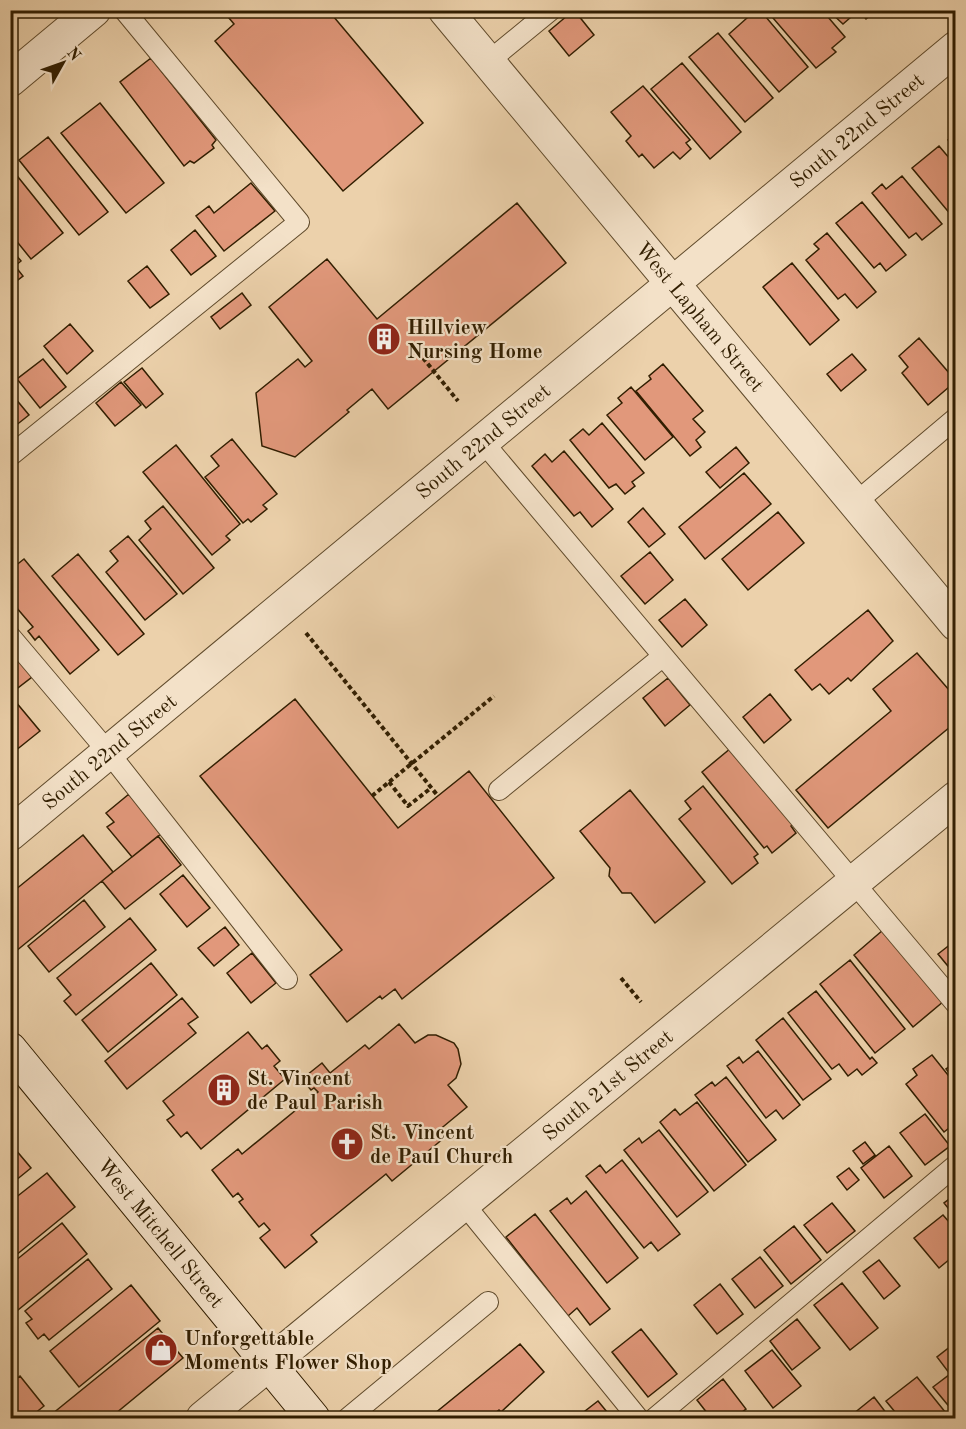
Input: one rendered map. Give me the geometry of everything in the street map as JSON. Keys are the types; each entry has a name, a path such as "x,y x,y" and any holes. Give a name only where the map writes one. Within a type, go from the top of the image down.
{"street":[{"path":"10,80 94,10"},
{"name":"West Lapham Street","path":"445,10 956,624"},
{"name":"South 22nd Street","path":"10,834 483,442 670,283 956,48"},
{"name":"South 21st Street","path":"203,1419 956,798"},
{"name":"West Mitchell Street","path":"10,1049 313,1419"}],"lane":[{"path":"10,456 299,222 124,10"},
{"path":"489,62 551,10"},
{"path":"854,504 956,418"},
{"path":"483,442 956,1004"},
{"path":"10,636 109,753 287,979"},
{"path":"499,790 662,657"},
{"path":"655,1419 956,1165"},
{"path":"464,1204 638,1419"},
{"path":"348,1419 488,1302"}],"path":[{"path":"423,358 458,401"},
{"path":"306,633 438,796"},
{"path":"372,796 494,696"},
{"path":"389,782 408,806 432,788"},
{"path":"621,978 641,1002"}],"building":[{"path":"238,10 328,10 423,123 343,191 215,41 234,24 229,18"},
{"path":"574,10 594,35 569,56 549,31"},
{"path":"756,10 760,10 808,67 779,92 729,34"},
{"path":"822,10 845,37 832,48 836,52 816,68 767,11"},
{"path":"828,10 859,10 843,24"},
{"path":"859,10 877,10 866,19"},
{"path":"718,33 773,98 745,122 689,57"},
{"path":"151,58 216,140 212,145 214,148 194,163 190,161 184,166 120,82"},
{"path":"682,63 741,132 710,159 651,89"},
{"path":"643,86 690,140 686,143 691,149 680,159 673,152 654,168 642,154 639,157 626,141 631,136 611,112"},
{"path":"100,103 164,183 126,213 61,133"},
{"path":"956,134 956,150 948,140"},
{"path":"48,137 108,212 79,235 19,160"},
{"path":"939,146 956,166 956,221 912,168"},
{"path":"10,167 63,233 31,259 10,233"},
{"path":"902,176 942,224 922,240 916,233 909,238 872,193 882,184 886,189"},
{"path":"251,183 275,211 224,251 196,216 209,206 214,213"},
{"path":"862,202 906,255 886,271 880,263 874,268 836,223"},
{"name":"Hillview Nursing Home","path":"517,203 566,263 388,409 372,389 347,410 349,412 295,457 262,446 256,393 298,359 305,367 312,361 269,307 327,259 377,319"},
{"path":"195,230 216,256 191,275 171,250"},
{"path":"827,233 876,292 857,308 845,294 838,299 806,260 819,249 814,244"},
{"path":"10,248 21,261 15,266 23,276 10,286"},
{"path":"792,263 839,320 810,345 763,287"},
{"path":"147,266 169,294 150,308 128,281"},
{"path":"242,293 251,305 220,329 211,317"},
{"path":"70,324 93,351 67,374 44,346"},
{"path":"919,338 956,381 928,405 902,373 908,367 899,356"},
{"path":"852,354 866,370 841,391 827,374"},
{"path":"43,359 66,387 40,408 17,379"},
{"path":"663,364 703,411 693,419 705,432 696,440 701,447 690,456 636,391 651,379 649,376"},
{"path":"142,368 163,394 146,408 124,382"},
{"path":"121,382 141,405 115,426 96,403"},
{"path":"631,387 673,437 645,460 607,415 622,403 618,398"},
{"path":"10,392 29,415 10,430"},
{"path":"602,423 644,473 632,482 635,486 625,494 616,484 609,488 570,440 583,429 589,435"},
{"path":"232,439 277,494 263,505 267,509 251,522 248,519 243,523 205,477 219,466 211,456"},
{"path":"176,445 240,524 226,536 230,540 212,555 143,472"},
{"path":"736,447 749,463 720,488 706,472"},
{"path":"564,451 613,509 592,527 580,512 574,516 532,466 545,454 552,462"},
{"path":"744,473 771,504 705,559 679,527"},
{"path":"163,506 214,568 183,594 139,540 151,529 145,521"},
{"path":"643,508 665,534 649,547 628,522"},
{"path":"778,512 804,543 748,590 722,559"},
{"path":"128,536 177,594 145,620 106,572 118,561 110,551"},
{"path":"650,552 673,580 645,604 621,576"},
{"path":"78,554 144,634 118,655 52,576"},
{"path":"24,559 99,650 70,674 39,636 35,640 28,631 33,627 10,600 10,570"},
{"path":"685,599 707,625 682,647 659,620"},
{"path":"868,610 893,641 851,681 848,678 829,694 820,684 812,690 795,670"},
{"path":"917,653 956,698 956,722 828,828 796,790 891,711 873,689"},
{"path":"15,654 32,677 10,694 10,658"},
{"path":"668,678 690,705 665,726 643,698"},
{"path":"770,694 791,720 764,743 743,717"},
{"path":"10,695 40,731 10,755"},
{"path":"295,699 398,828 469,771 554,878 402,999 395,989 382,999 380,996 347,1022 310,975 342,950 200,776"},
{"path":"731,748 793,824 791,826 796,833 772,853 767,846 764,848 702,772"},
{"path":"703,786 758,854 754,857 758,863 732,884 679,819 691,809 685,801"},
{"path":"630,790 705,882 655,923 631,893 622,893 609,876 610,868 580,831"},
{"path":"129,794 161,834 132,857 107,827 114,822 106,813"},
{"path":"83,835 113,872 10,956 10,894"},
{"path":"158,836 181,865 125,909 102,881"},
{"path":"183,875 210,908 187,927 160,894"},
{"path":"84,900 105,927 49,972 28,946"},
{"path":"130,918 156,950 76,1015 64,1001 71,995 57,978"},
{"path":"225,927 239,945 214,966 198,948"},
{"path":"883,930 944,1001 913,1027 854,955"},
{"path":"956,940 956,976 938,954"},
{"path":"252,953 276,983 251,1003 227,973"},
{"path":"850,960 905,1029 875,1053 820,984"},
{"path":"151,963 177,995 108,1052 82,1020"},
{"path":"816,991 870,1059 872,1057 877,1063 862,1075 857,1069 848,1076 839,1064 832,1069 788,1013"},
{"path":"182,998 198,1017 188,1024 196,1033 127,1089 105,1061"},
{"path":"783,1018 831,1079 803,1100 756,1040"},
{"name":"St. Vincent de Paul Church","path":"399,1024 415,1043 428,1035 436,1035 454,1043 458,1049 461,1064 456,1078 448,1085 467,1107 438,1131 444,1138 392,1181 386,1174 311,1235 317,1242 285,1268 260,1238 270,1230 264,1223 259,1227 239,1202 243,1199 238,1193 233,1197 212,1170 238,1149 242,1154 318,1092 314,1088 311,1090 302,1079 322,1063 330,1073 365,1045 369,1049"},
{"name":"St. Vincent de Paul Parish","path":"248,1032 262,1049 267,1045 280,1061 274,1066 285,1079 201,1149 187,1132 181,1137 167,1120 174,1115 163,1101"},
{"path":"758,1051 800,1105 783,1119 776,1110 766,1118 727,1066 739,1057 743,1063"},
{"path":"932,1055 956,1085 956,1128 953,1125 944,1132 906,1084 917,1075 913,1069"},
{"path":"956,1062 956,1081 946,1069"},
{"path":"726,1077 776,1140 748,1162 695,1095 712,1082 715,1086"},
{"path":"697,1102 746,1165 714,1191 660,1122 675,1109 680,1115"},
{"path":"925,1114 950,1146 925,1165 900,1133"},
{"path":"659,1130 708,1192 677,1217 624,1150 639,1138 642,1143"},
{"path":"865,1142 875,1155 863,1164 853,1151"},
{"path":"10,1143 31,1168 10,1185"},
{"path":"889,1146 912,1176 884,1198 861,1168"},
{"path":"622,1160 680,1234 658,1251 651,1242 644,1248 586,1176 600,1165 606,1173"},
{"path":"849,1168 859,1180 847,1190 837,1177"},
{"path":"47,1173 75,1207 10,1260 10,1202"},
{"path":"586,1191 638,1258 607,1283 550,1211 567,1198 571,1204"},
{"path":"956,1194 956,1218 944,1203"},
{"path":"832,1203 855,1231 827,1253 804,1225"},
{"path":"535,1214 610,1309 590,1325 577,1308 568,1316 506,1237"},
{"path":"943,1215 956,1230 956,1254 939,1268 914,1238"},
{"path":"62,1223 87,1254 18,1310 10,1300 10,1265"},
{"path":"794,1226 821,1260 791,1284 764,1250"},
{"path":"760,1257 783,1286 755,1308 732,1279"},
{"path":"88,1259 112,1289 49,1340 44,1334 38,1339 26,1323 32,1319 25,1311"},
{"path":"879,1260 900,1286 884,1299 863,1272"},
{"path":"842,1283 878,1328 850,1350 814,1305"},
{"path":"720,1284 743,1314 717,1334 694,1305"},
{"path":"131,1285 160,1321 79,1387 50,1351"},
{"path":"797,1319 820,1348 792,1370 770,1341"},
{"path":"158,1328 183,1358 110,1418 56,1418 52,1414"},
{"path":"641,1329 677,1374 648,1397 612,1352"},
{"path":"520,1344 544,1372 501,1412 499,1410 489,1418 429,1418"},
{"path":"951,1346 956,1352 956,1415 933,1387 950,1374 937,1357"},
{"path":"772,1350 801,1386 773,1408 745,1371"},
{"path":"20,1376 44,1406 29,1418 10,1418 10,1384"},
{"path":"917,1377 950,1418 900,1418 886,1401"},
{"path":"723,1379 746,1409 734,1418 711,1418 697,1400"},
{"path":"874,1397 890,1418 857,1418 853,1414"},
{"path":"598,1401 612,1418 576,1418"}],"place":[{"name":"Hillview Nursing Home","path":"384,339"},
{"name":"St. Vincent de Paul Parish","path":"224,1090"},
{"name":"St. Vincent de Paul Church","path":"347,1144"},
{"name":"Unforgettable Moments Flower Shop","path":"161,1350"}]}
